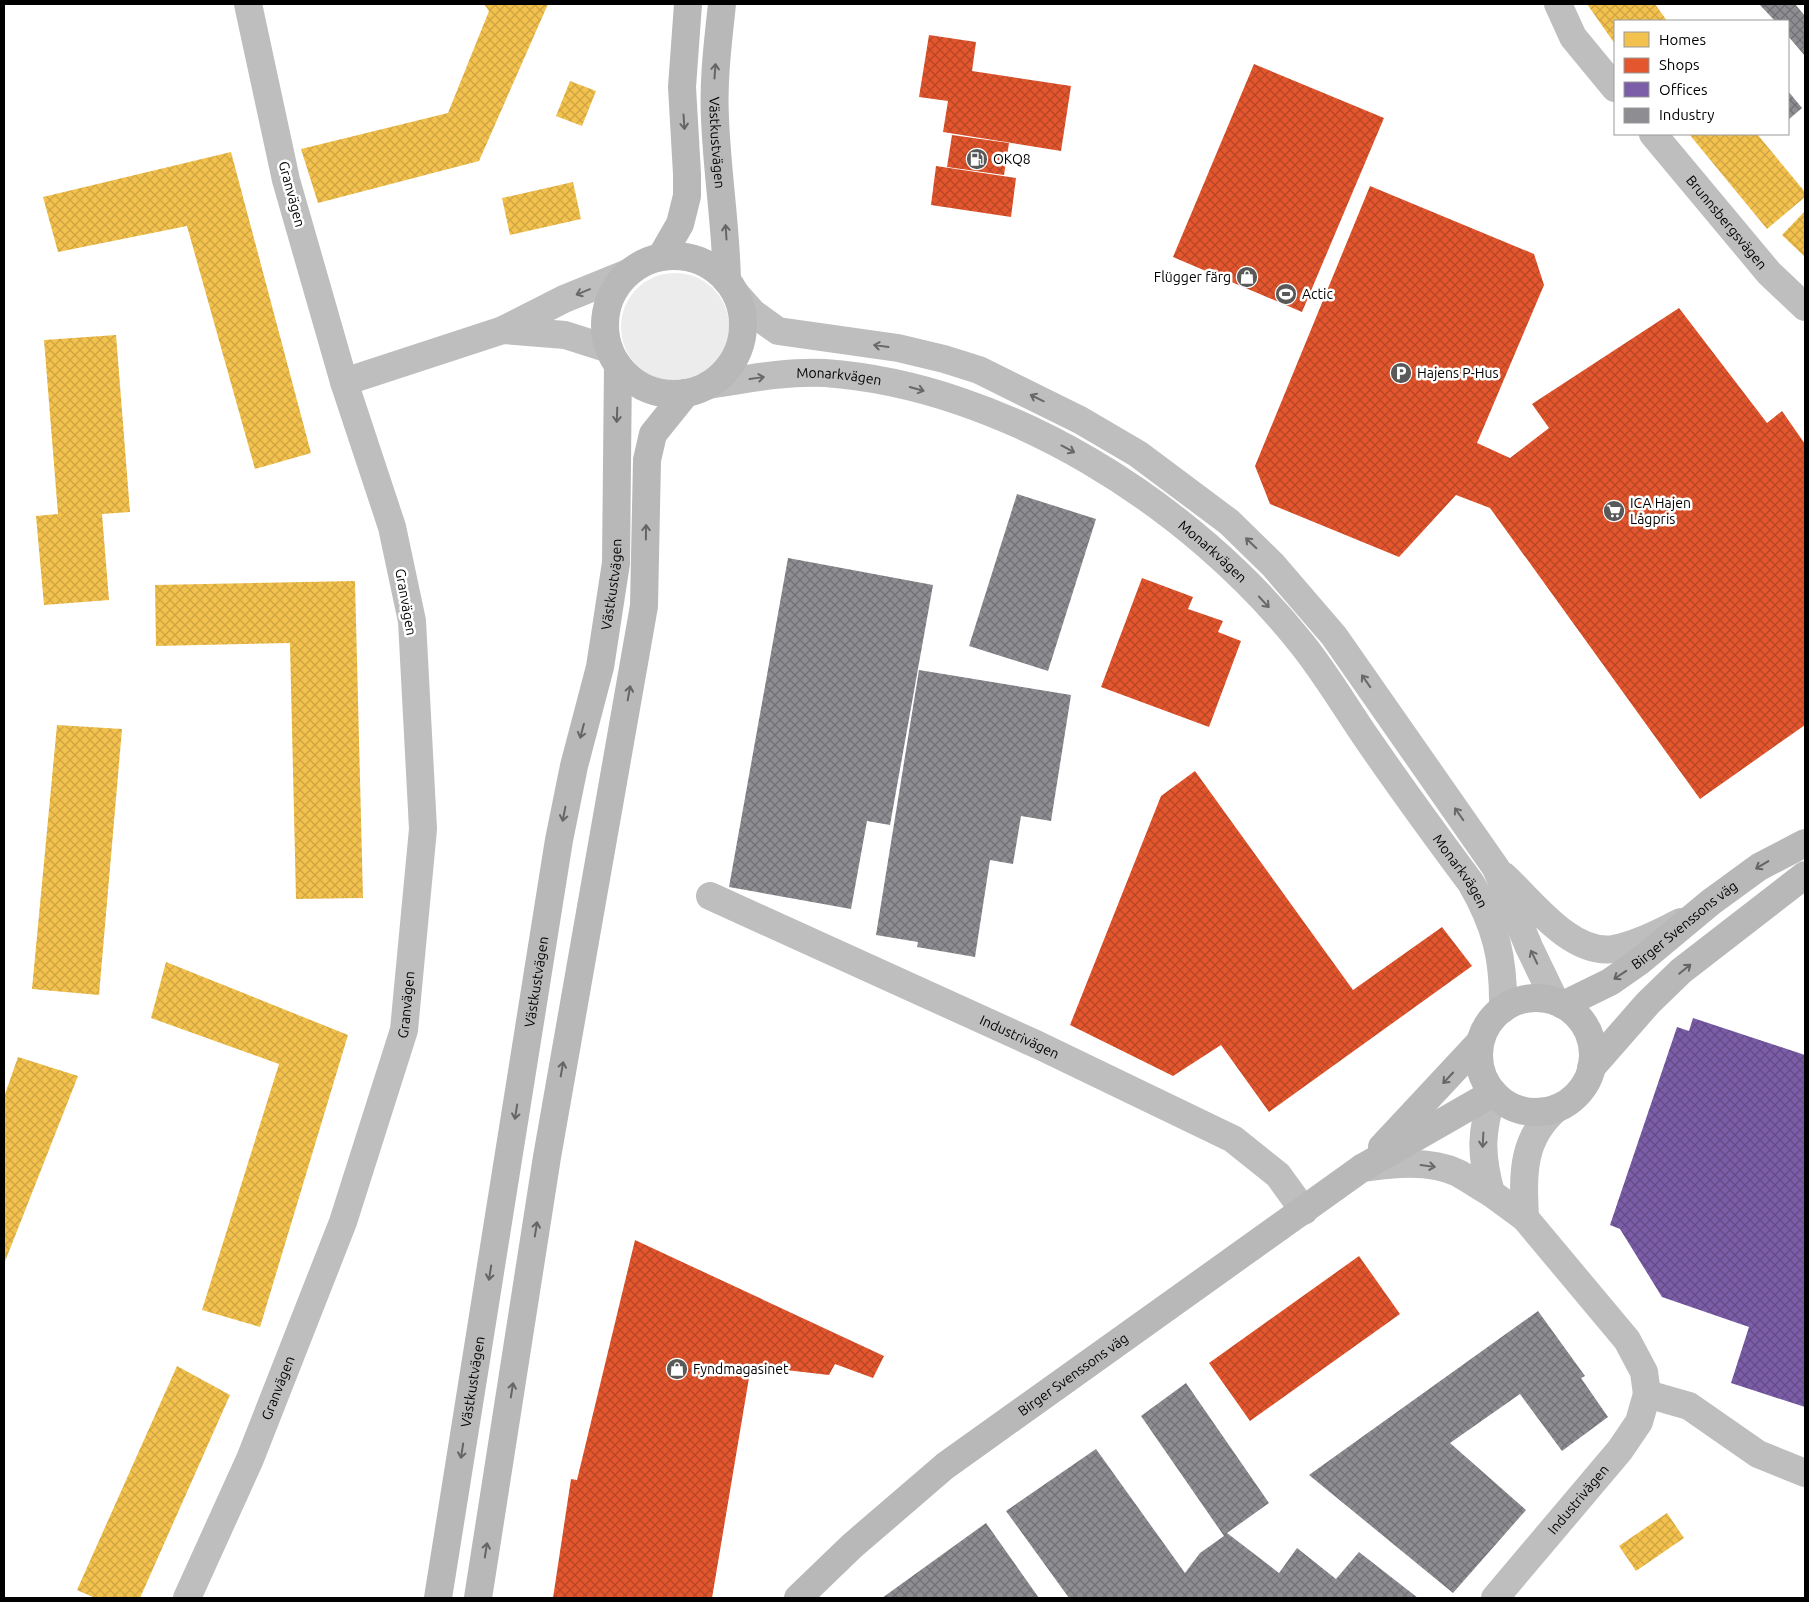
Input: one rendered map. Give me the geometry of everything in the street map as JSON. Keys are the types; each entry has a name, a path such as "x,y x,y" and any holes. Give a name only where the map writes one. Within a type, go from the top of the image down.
{"street":[{"name":"Granvägen","path":"187,1598 250,1459 343,1222 404,1030 423,829 412,621 392,527 344,382 286,180 248,4"},
{"path":"661,257 680,224 687,196 688,174 682,87 688,4"},
{"name":"Västkustvägen","path":"722,4 715,81 715,117 731,288"},
{"path":"1558,4 1573,37 1614,87"},
{"name":"Brunnsbergsvägen","path":"1654,135 1769,273 1805,306"},
{"path":"344,382 503,330 564,299 628,273 643,263 661,257 686,257 698,260 713,269 731,288 742,316 741,340 733,361 726,370 697,389 653,434 647,460 644,606 550,1137 478,1598"},
{"path":"628,273 620,282 608,303 605,326 614,358 632,380 648,390 667,394 697,389"},
{"name":"Monarkvägen","path":"731,288 753,313 778,331 898,348 979,370 1080,420 1138,454 1189,490 1229,522 1273,564 1334,636 1496,868 1565,934 1585,946 1612,949 1632,944 1692,917"},
{"path":"503,330 565,336 614,358"},
{"name":"Västkustvägen","path":"438,1598 560,840 574,766 600,668 616,563 614,358"},
{"name":"Monarkvägen","path":"697,389 776,375 822,373 864,377 902,384 966,403 1024,426 1116,477 1162,511 1206,545 1245,582 1302,644 1470,883 1485,907 1498,948 1503,985 1503,1008"},
{"name":"Birger Svenssons väg","path":"1362,1168 1480,1042 1485,1029 1503,1008 1528,998 1559,1003 1618,977 1692,917 1759,867 1805,842"},
{"name":"Monarkvägen","path":"1496,868 1529,947 1559,1003"},
{"path":"1591,1068 1648,1003 1681,971 1805,875"},
{"name":"Industrivägen","path":"710,896 1038,1045 1233,1139 1278,1175 1304,1211"},
{"path":"1525,1218 1524,1185 1530,1142 1545,1118 1579,1092 1587,1081 1591,1068 1593,1055 1588,1031 1577,1016 1559,1003"},
{"path":"1480,1042 1481,1069 1493,1093 1516,1108 1543,1112 1557,1108"},
{"path":"1491,1193 1482,1149 1484,1122 1493,1093"},
{"name":"Birger Svenssons väg","path":"798,1598 852,1546 945,1466 1362,1168 1493,1093"},
{"name":"Industrivägen","path":"1362,1168 1405,1164 1430,1165 1456,1172 1491,1193 1525,1218 1627,1340 1644,1372 1647,1394 1639,1422 1620,1450 1496,1598"},
{"path":"1647,1394 1689,1406 1758,1454 1805,1474"}],"shaded area":[{"path":"675,273 696,277 713,289 725,306 729,327 725,348 713,365 696,377 675,381 654,377 637,365 625,348 621,327 625,306 637,289 654,277"}],"building: Homes":[{"path":"484,4 548,4 479,161 318,203 301,149 448,113 489,11"},
{"path":"1587,4 1655,4 1666,20 1614,20 1614,43"},
{"path":"570,81 596,91 582,126 556,116"},
{"path":"1690,135 1758,135 1805,192 1805,197 1767,229"},
{"path":"231,152 311,453 255,469 187,226 58,252 43,197"},
{"path":"573,182 581,219 510,235 502,198"},
{"path":"1805,211 1805,257 1782,235"},
{"path":"116,335 130,512 102,514 109,600 44,605 36,516 58,514 44,340"},
{"path":"355,581 363,898 296,899 290,643 156,646 155,585"},
{"path":"57,725 122,729 99,995 32,989"},
{"path":"166,962 348,1035 260,1327 202,1310 279,1064 151,1018"},
{"path":"18,1057 78,1076 4,1264 4,1097"},
{"path":"177,1366 230,1395 140,1598 95,1598 77,1590"},
{"path":"1667,1513 1684,1538 1636,1571 1619,1546"}],"building: Shops":[{"path":"929,35 976,42 972,71 1071,86 1061,151 943,132 948,101 919,97"},
{"path":"1254,64 1384,118 1302,312 1173,257"},
{"path":"952,135 1009,143 1004,175 947,167"},
{"path":"936,166 1016,178 1011,217 931,205"},
{"path":"1370,186 1534,254 1544,285 1477,443 1510,458 1549,428 1532,404 1679,308 1767,423 1782,411 1805,444 1805,725 1700,799 1490,508 1456,495 1399,557 1270,504 1255,466"},
{"path":"1142,578 1193,597 1188,609 1223,621 1218,632 1241,641 1209,727 1101,687"},
{"path":"1195,771 1353,990 1442,927 1472,966 1269,1112 1221,1045 1173,1076 1070,1025 1161,796"},
{"name":"Fyndmagasinet","path":"635,1240 884,1356 873,1378 835,1364 829,1375 751,1366 712,1598 553,1598 571,1479 577,1480"},
{"path":"1359,1256 1400,1314 1250,1421 1209,1363"}],"building: Offices":[{"path":"1693,1018 1805,1055 1805,1407 1731,1383 1749,1327 1662,1297 1620,1229 1610,1225 1677,1027 1689,1031"}],"building: Industry":[{"path":"1759,4 1795,4 1805,16 1805,56 1789,37 1789,20 1774,20"},
{"path":"1789,92 1802,108 1789,119"},
{"path":"1017,494 1096,519 1048,671 969,646"},
{"path":"788,558 933,585 890,825 867,821 851,909 729,887"},
{"path":"919,670 1071,695 1051,821 1021,816 1013,864 990,860 975,957 917,947 918,942 876,935"},
{"path":"1538,1311 1585,1376 1581,1378 1608,1417 1562,1451 1520,1394 1450,1443 1526,1510 1453,1593 1309,1475"},
{"path":"1186,1383 1269,1503 1227,1533 1279,1573 1297,1548 1336,1579 1359,1552 1418,1598 1069,1598 1006,1511 1096,1449 1185,1573 1200,1553 1224,1536 1141,1416"},
{"path":"986,1523 1039,1598 882,1598"}],"place":[{"name":"OKQ8","path":"977,159"},
{"name":"Flügger färg","path":"1247,277"},
{"name":"Actic","path":"1286,294"},
{"name":"Hajens P-Hus","path":"1401,373"},
{"name":"ICA Hajen Lågpris","path":"1614,511"},
{"name":"Fyndmagasinet","path":"677,1369"}]}
